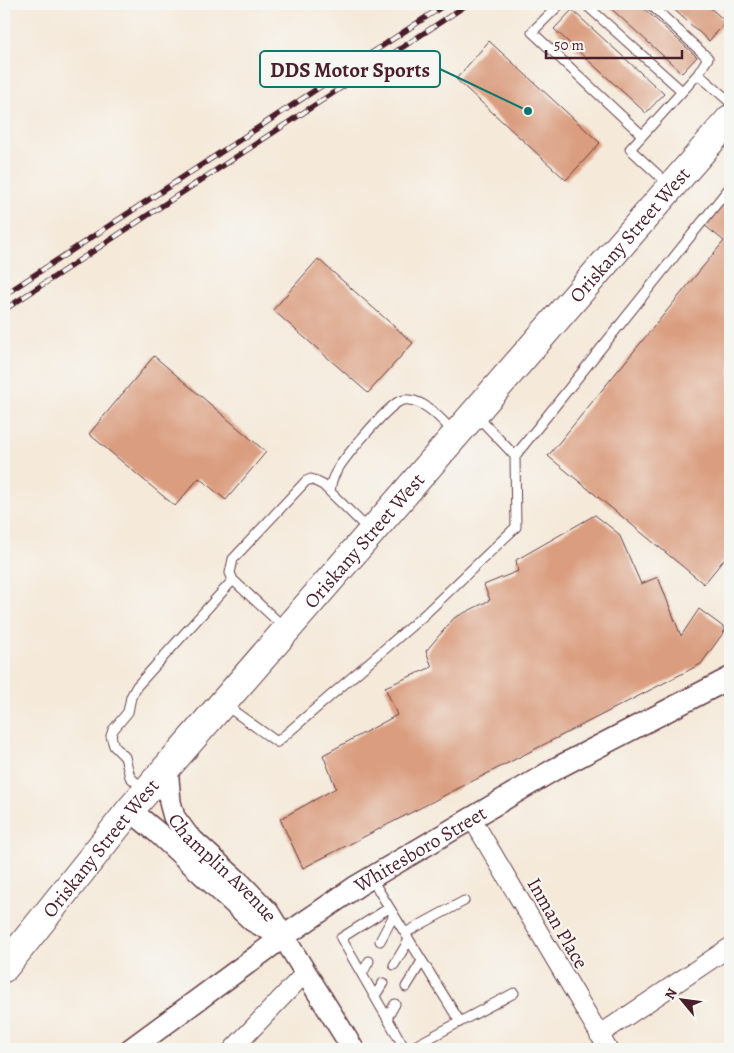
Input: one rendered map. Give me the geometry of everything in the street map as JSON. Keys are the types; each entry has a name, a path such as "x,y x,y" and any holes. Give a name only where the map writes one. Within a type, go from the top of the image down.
{"main road":[{"name":"Oriskany Street West","path":"4,968 167,767 730,119"}],"street":[{"name":"Whitesboro Street","path":"130,1049 283,937 371,878 555,769 730,678"},
{"name":"Champlin Avenue","path":"167,767 170,802 174,818 188,836 241,884 268,912 353,1049"},
{"name":"Champlin Avenue","path":"138,801 158,833 253,921 283,937"},
{"name":"Inman Place","path":"472,817 603,1042"},
{"path":"603,1042 730,947"},
{"path":"233,1049 305,973"}],"lane":[{"path":"560,4 532,32 642,134"},
{"path":"584,4 682,91"},
{"path":"650,4 708,58 698,74 630,149 671,187"},
{"path":"698,74 730,102"},
{"path":"222,703 277,742 423,616 516,527 514,456 730,187"},
{"path":"330,492 331,481 339,466 370,430 397,403 404,399 424,404 456,434"},
{"path":"475,413 514,456"},
{"path":"286,630 234,580 230,573 233,559 306,481 311,479 317,481 330,492 372,532"},
{"path":"138,801 125,757 112,742 113,730 128,712 131,696 137,686 234,580"},
{"path":"371,878 460,1022"},
{"path":"394,965 407,937 464,900"},
{"path":"380,941 392,912"},
{"path":"392,912 341,938 407,1049 514,993"},
{"path":"362,974 369,960"},
{"path":"406,987 422,961"},
{"path":"375,996 383,983"},
{"path":"387,1018 395,1004"}],"building":[{"path":"606,4 639,4 697,57 682,73"},
{"path":"668,4 706,4 726,22 709,41"},
{"path":"572,10 664,94 646,113 554,29"},
{"path":"489,41 600,143 566,180 456,79"},
{"path":"730,191 730,552 704,584 548,456 724,241 703,224"},
{"path":"318,259 413,343 368,393 273,310"},
{"path":"154,356 266,452 226,500 199,478 175,506 89,434"},
{"path":"595,515 619,534 641,584 658,577 681,636 699,609 726,629 701,664 303,868 280,819 336,788 323,755 397,715 385,687 432,667 426,651 454,618 490,600 484,585 518,571 516,560"}],"railway":[{"path":"4,295 446,4"},
{"path":"4,310 468,4"}],"place":[{"name":"DDS Motor Sports","path":"528,111"}]}
